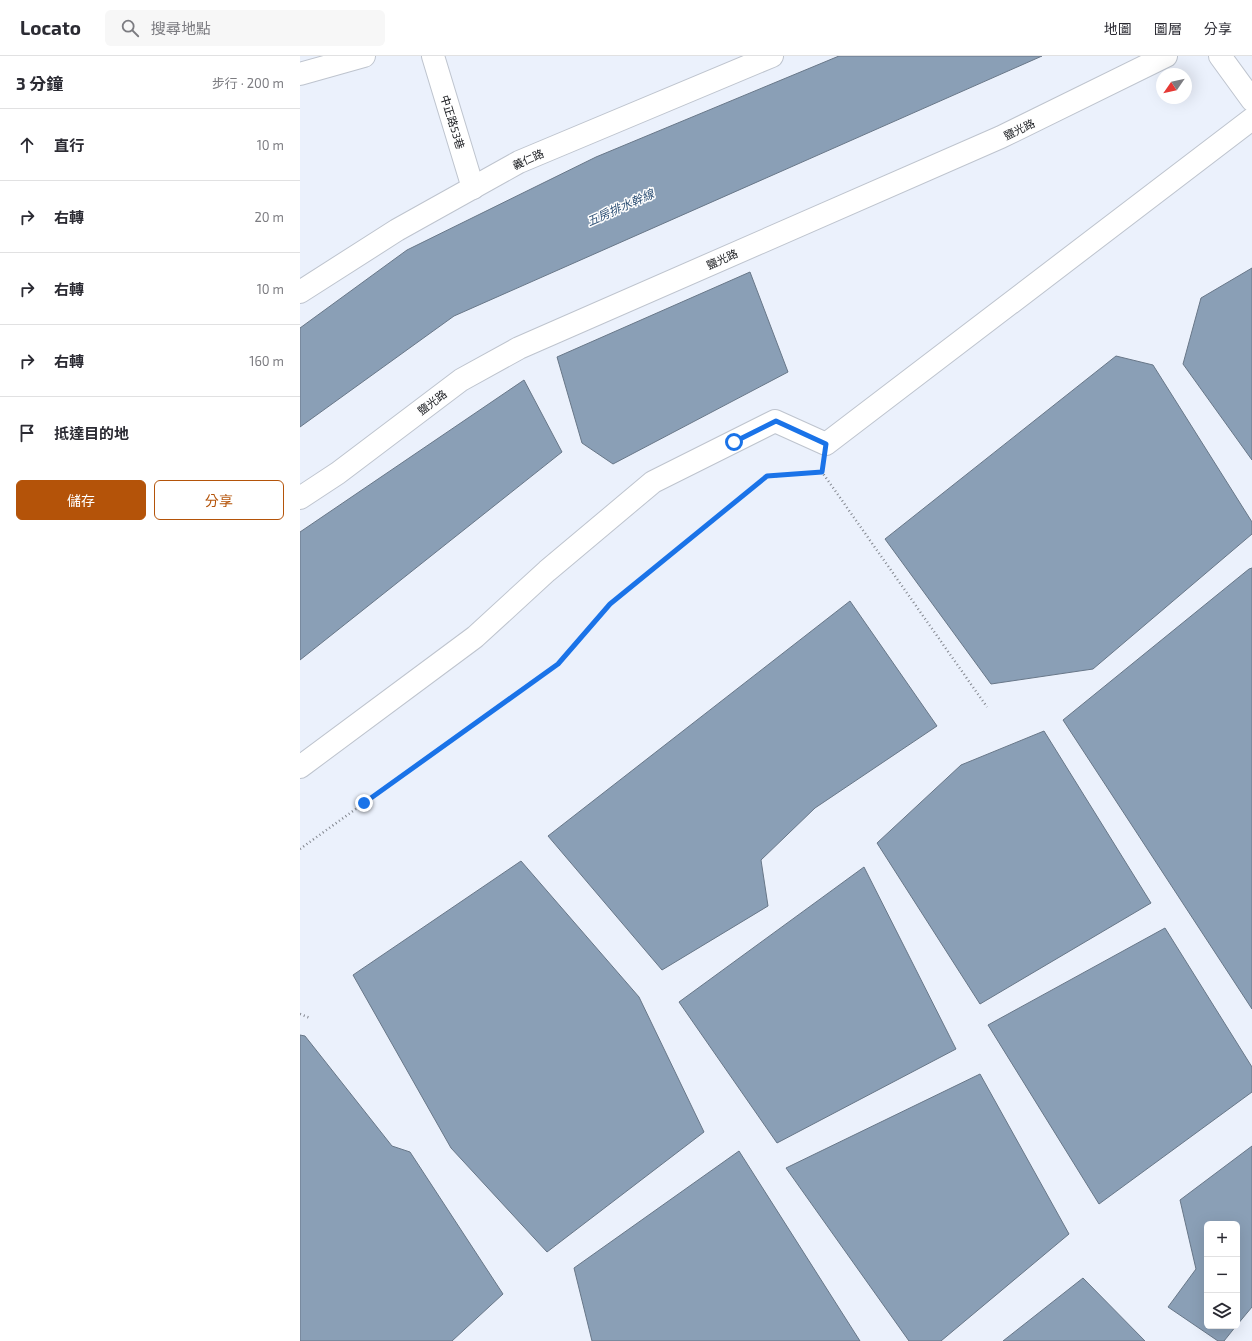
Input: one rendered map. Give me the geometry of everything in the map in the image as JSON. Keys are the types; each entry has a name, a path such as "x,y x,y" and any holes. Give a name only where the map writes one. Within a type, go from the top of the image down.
{"street":[{"path":"300,74 364,56"},
{"name":"中正路53巷","path":"433,56 473,188"},
{"name":"義仁路","path":"300,292 397,230 519,162 772,56"},
{"name":"鹽光路","path":"300,498 338,472 461,380 518,348 1001,137 1166,56"},
{"path":"1220,56 1252,100"},
{"path":"300,767 475,637 547,571 652,482 776,421 826,444 1252,119"}],"path":[{"path":"826,444 822,472 987,707"},
{"path":"300,849 558,664 610,604 767,476 822,472"},
{"path":"300,1014 310,1018"}],"water":[{"name":"五房排水幹線","path":"839,56 1042,56 454,316 300,427 300,328 407,250 596,157"},
{"path":"1252,268 1252,460 1183,364 1201,298"},
{"path":"750,272 788,372 613,464 582,443 557,357"},
{"path":"1116,356 1153,365 1252,522 1252,534 1093,669 991,684 885,539"},
{"path":"524,380 562,452 300,660 300,532"},
{"path":"1252,568 1252,1009 1063,720"},
{"path":"850,601 937,726 815,808 761,860 768,906 662,970 548,836"},
{"path":"1044,731 1151,903 980,1004 877,843 961,765"},
{"path":"521,861 639,997 704,1132 547,1252 451,1148 353,975"},
{"path":"864,867 956,1049 777,1143 679,1002"},
{"path":"1165,928 1252,1067 1252,1092 1099,1204 988,1025"},
{"path":"300,1035 305,1036 392,1146 410,1152 503,1294 452,1341 300,1341"},
{"path":"980,1074 1069,1234 941,1341 909,1341 786,1168"},
{"path":"1252,1146 1252,1307 1240,1321 1240,1221 1204,1221 1204,1329 1234,1329 1224,1341 1218,1341 1168,1307 1196,1269 1180,1200"},
{"path":"739,1151 860,1341 592,1341 574,1268"},
{"path":"1083,1278 1145,1341 1003,1341"}],"route":[{"path":"364,803 558,664 610,604 767,476 822,472 826,444 776,421 734,442"}]}
